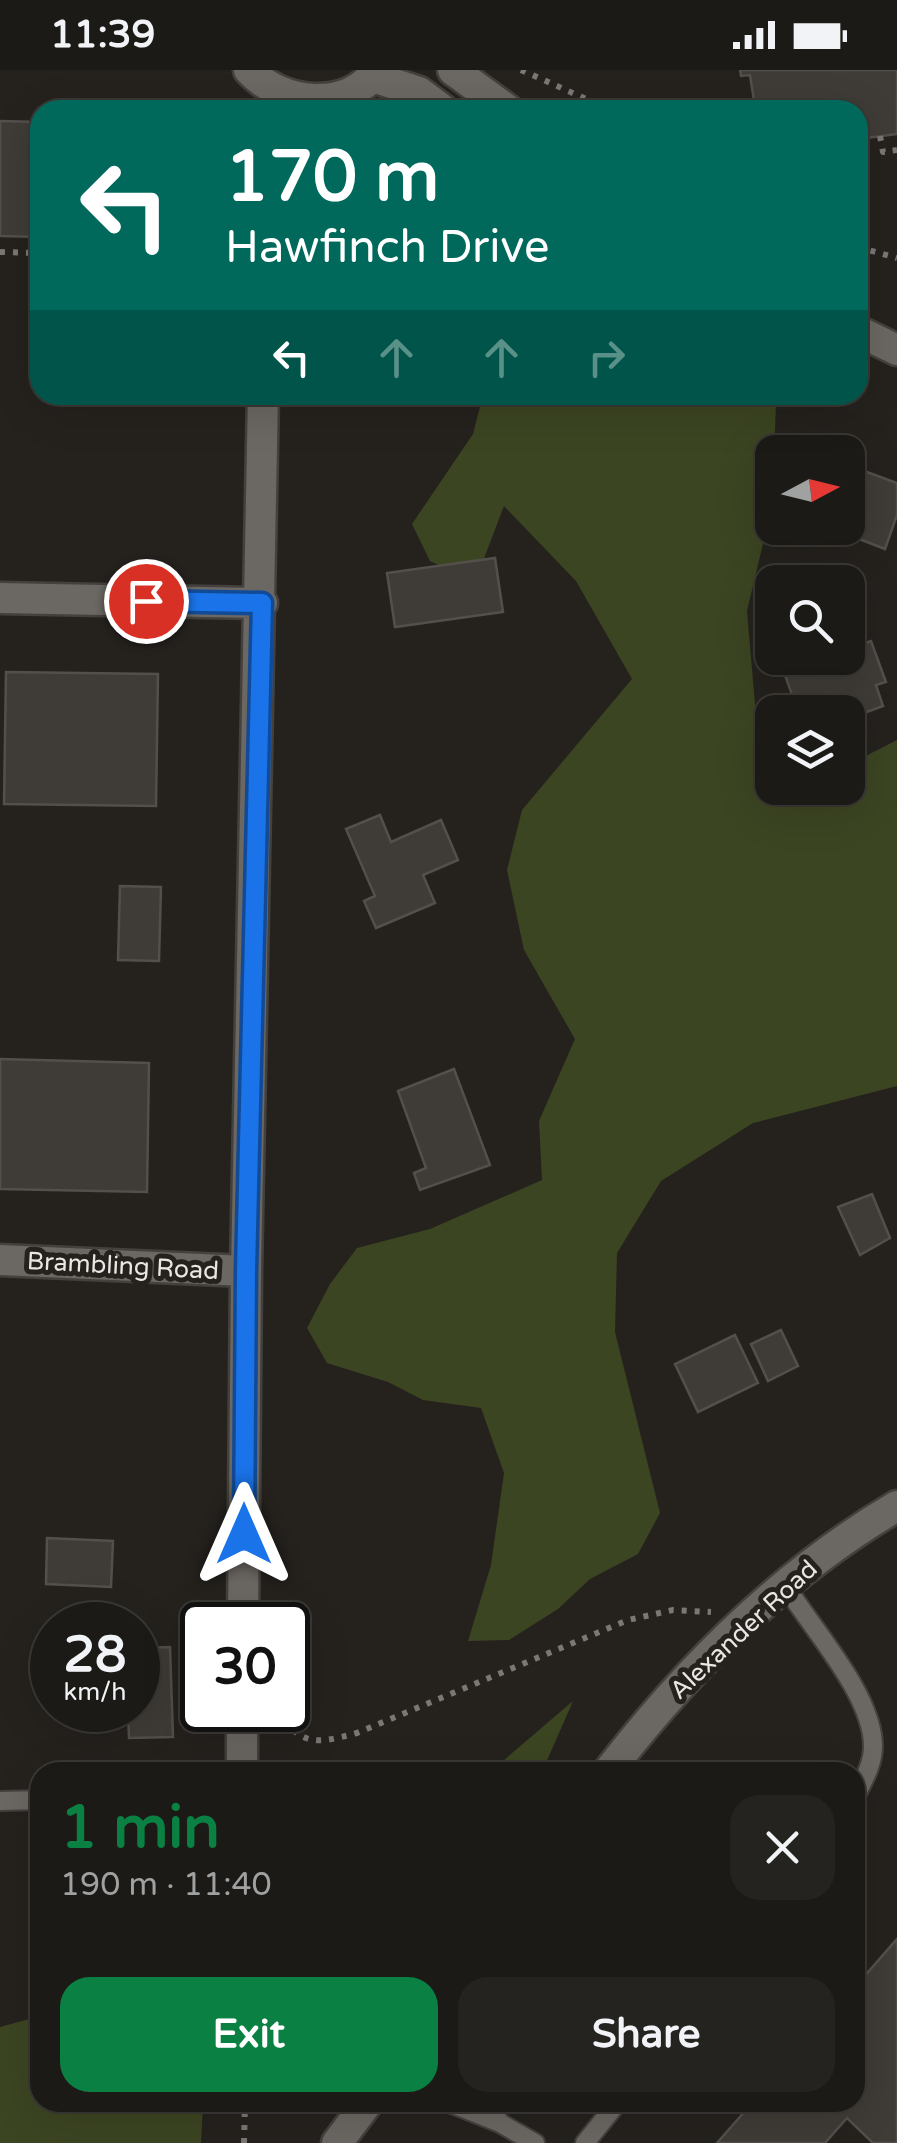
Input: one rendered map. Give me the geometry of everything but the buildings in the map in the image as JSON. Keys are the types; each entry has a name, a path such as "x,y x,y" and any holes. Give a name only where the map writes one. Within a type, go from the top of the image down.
{"street":[{"path":"454,70 494,100"},
{"path":"335,100 375,74 430,100"},
{"path":"263,89 304,100"},
{"path":"868,336 897,350"},
{"path":"243,1602 263,405"},
{"path":"0,598 262,603"},
{"name":"Brambling Road","path":"0,1260 246,1271"},
{"name":"Alexander Road","path":"616,1762 674,1691 784,1585 897,1506"},
{"path":"242,1732 242,1762"},
{"path":"337,2143 360,2112"}],"lane":[{"path":"784,1585 861,1700 871,1726 874,1750 865,1772"},
{"path":"0,1801 30,1800"},
{"path":"474,2112 536,2143"},
{"path":"494,2112 500,2122"},
{"path":"585,2143 610,2112"}],"path":[{"path":"521,70 588,100"},
{"path":"880,136 883,152 897,150"},
{"path":"868,250 897,258"},
{"path":"0,252 30,253"},
{"path":"292,1732 319,1743 357,1733 628,1620 673,1610 718,1614"},
{"path":"244,2112 244,2143"}],"green space":[{"path":"480,405 776,405 775,435 755,435 755,545 763,545 747,611 755,704 755,805 865,805 865,756 897,740 897,1086 753,1123 661,1181 617,1253 615,1332 660,1513 638,1554 590,1579 558,1609 509,1640 468,1641 491,1565 504,1473 481,1408 423,1400 388,1382 327,1363 307,1328 330,1284 357,1248 430,1229 542,1180 539,1121 575,1039 524,950 507,870 522,810 632,679 576,581 504,506 475,582 430,561 412,524 473,434"},
{"path":"573,1701 546,1762 502,1762"},
{"path":"30,2019 30,2112 203,2112 201,2143 0,2143 0,2027"}],"route":[{"path":"146,601 262,603 246,1271 244,1534"}]}
